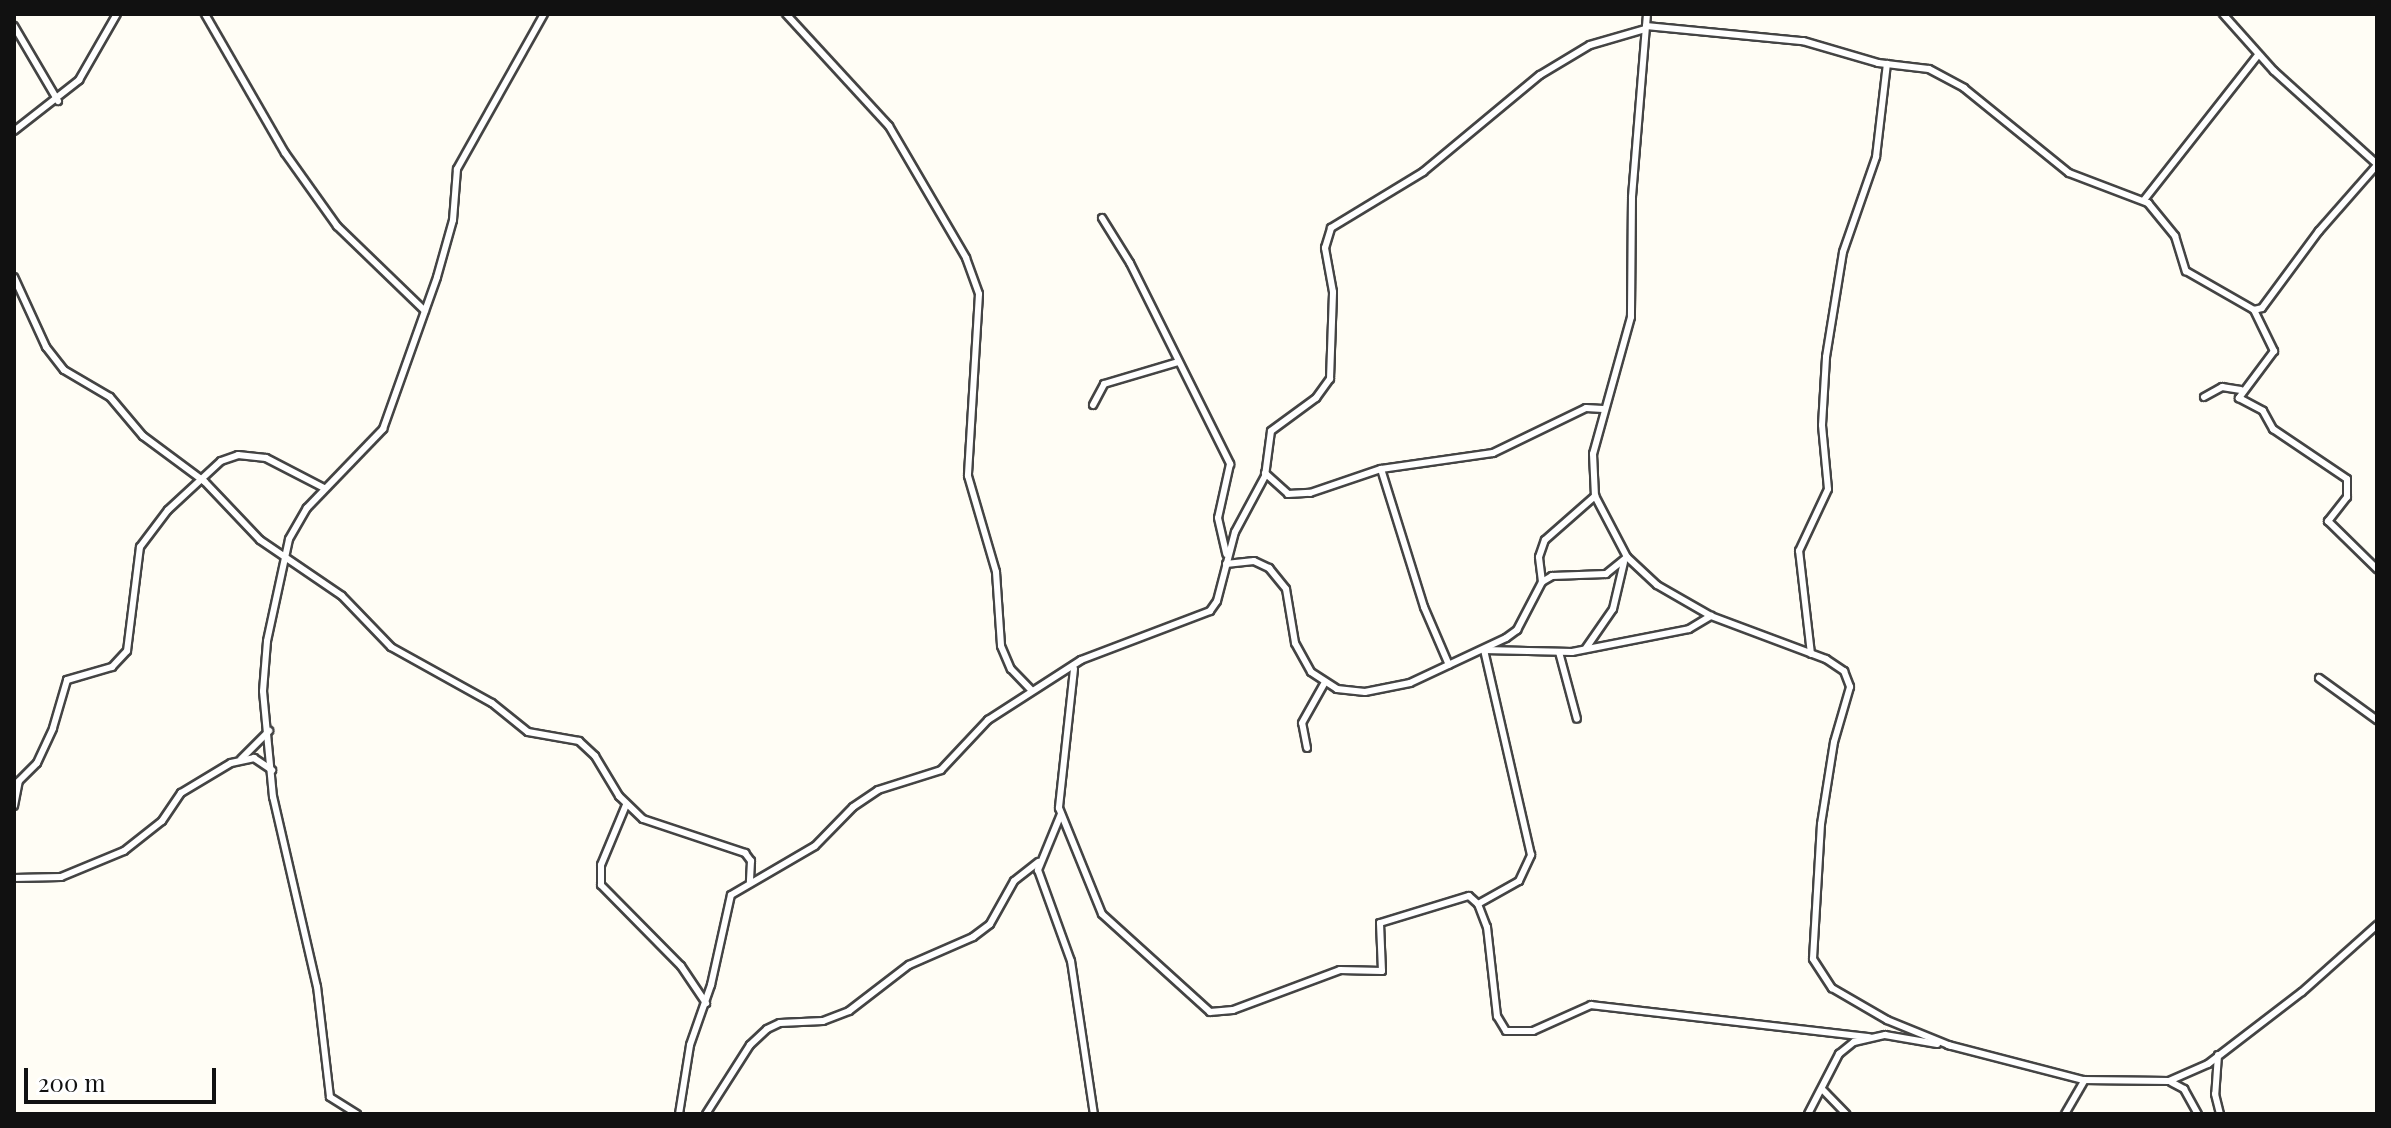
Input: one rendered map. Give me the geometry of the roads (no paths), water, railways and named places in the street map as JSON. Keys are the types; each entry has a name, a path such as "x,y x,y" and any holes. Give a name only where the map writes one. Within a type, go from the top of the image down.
{"street":[{"path":"14,131 58,101 96,56 117,14"},
{"path":"205,14 285,153 337,226 425,311"},
{"path":"357,1114 347,1104 331,1102 317,987 290,884 272,770 264,659 283,556 296,525 324,488 383,429 453,220 457,169 544,14"},
{"path":"786,14 889,126 966,258 979,294 968,476 996,572 1001,646 1011,669 1032,691"},
{"path":"1647,14 1632,197 1631,317 1603,409 1591,476 1595,496 1625,559 1657,585 1711,616 1837,664 1850,687 1834,742 1819,838 1812,914 1818,973 1832,988 1887,1020 1951,1046 2085,1080 2169,1081 2184,1089 2198,1114"},
{"path":"2223,14 2258,55 2377,165 2319,231 2262,308 2254,310"},
{"path":"14,26 58,101"},
{"path":"679,1114 690,1045 706,1003 728,899 750,882 815,846 853,807 878,790 941,770 988,720 1032,691 1074,669 1092,654 1210,611 1227,560 1265,473 1274,427 1316,398 1330,379 1333,292 1325,248 1331,228 1423,172 1540,75 1590,45 1646,28 1803,41 1887,64 1910,63 1944,76 2069,173 2144,200 2175,236 2186,271 2254,310 2275,346 2241,390 2239,398 2267,413 2273,429 2347,479 2351,489 2328,521 2377,569"},
{"path":"2144,200 2258,55"},
{"path":"1811,654 1799,551 1828,489 1822,425 1826,357 1843,252 1876,157 1887,64"},
{"path":"1102,218 1130,263 1230,464 1218,518 1227,560"},
{"path":"14,277 46,347 64,370 110,397 156,449 205,482 260,540 342,596 391,647 492,703 517,726 538,735 579,741 626,805 659,827 745,853 751,861 750,882"},
{"path":"1093,405 1104,384 1178,362"},
{"path":"2204,397 2222,387 2241,390"},
{"path":"1265,473 1288,494 1297,494 1381,469 1493,453 1586,408 1603,409"},
{"path":"14,806 19,781 37,763 53,728 67,680 112,667 127,651 143,540 168,510 205,482 221,461 251,455 324,488"},
{"path":"1381,469 1424,607 1449,665"},
{"path":"1227,560 1254,561 1282,580 1295,643 1324,684 1379,691 1484,650 1517,630 1542,582 1539,557 1545,540 1595,496"},
{"path":"1542,582 1564,574 1606,574 1625,559"},
{"path":"1585,649 1613,609 1625,559"},
{"path":"1484,650 1559,652 1585,649 1689,629 1711,616"},
{"path":"1478,904 1519,881 1531,855 1484,650"},
{"path":"1559,652 1577,719"},
{"path":"1074,669 1059,768 1061,814 1102,914 1193,1002 1212,1013 1340,970 1382,971 1380,923 1454,898 1469,896 1478,904 1490,941 1497,1016 1506,1031 1533,1031 1591,1005 1951,1046"},
{"path":"2319,678 2377,720"},
{"path":"1307,748 1302,723 1324,684"},
{"path":"14,878 61,877 124,851 162,821 181,793 241,759 269,731"},
{"path":"241,759 257,759 272,770"},
{"path":"626,805 601,865 601,885 681,966 706,1003"},
{"path":"706,1114 767,1029 842,1014 909,965 973,937 990,924 1014,881 1038,862 1061,814"},
{"path":"1038,862 1071,961 1094,1114"},
{"path":"2169,1081 2218,1055 2302,992 2377,925"},
{"path":"1808,1114 1839,1054 1869,1037"},
{"path":"2218,1055 2215,1094 2220,1114"},
{"path":"2065,1114 2085,1080"},
{"path":"1822,1089 1846,1114"}]}
